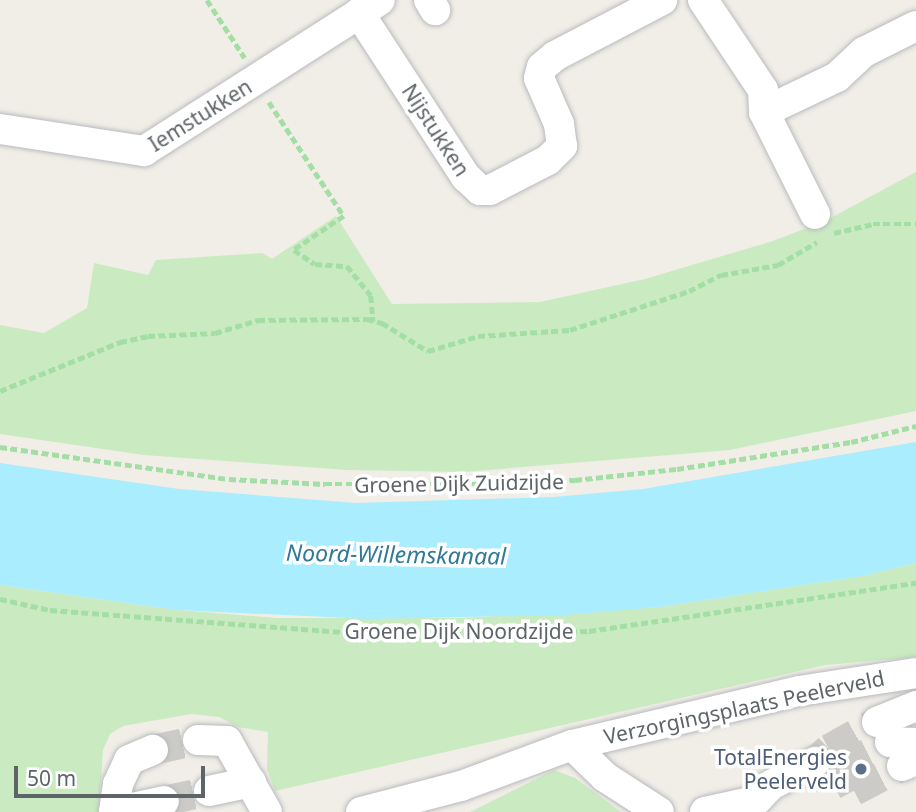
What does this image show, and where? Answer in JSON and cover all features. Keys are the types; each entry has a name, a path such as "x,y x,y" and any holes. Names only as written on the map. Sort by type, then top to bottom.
{"street":[{"name":"Nijstukken","path":"369,7 466,177 480,190 489,190 548,160 562,146 559,124 539,78 542,67 662,0"},
{"path":"703,0 751,68 763,90 764,112 815,214"},
{"name":"Iemstukken","path":"0,129 144,151 369,7"},
{"path":"764,112 837,77 864,52 916,26"},
{"name":"Verzorgingsplaats Peelerveld","path":"361,812 461,786 572,745 799,691 916,673"},
{"name":"Verzorgingsplaats Peelerveld","path":"900,747 916,706"},
{"path":"198,740 227,741 267,812"},
{"name":"Verzorgingsplaats Peelerveld","path":"572,745 605,777 659,812"},
{"path":"153,750 129,760 118,784 114,812 164,801"},
{"path":"705,812 748,807 771,785 816,762"},
{"path":"209,791 251,782"}],"path":[{"path":"207,0 259,78 268,101 344,216 294,250 315,264 347,266 371,296 373,321"},
{"path":"0,391 133,338 215,334 258,320 373,321 428,351 478,336 570,330 689,291 721,275 778,265 826,235 873,224 916,224"},
{"name":"Groene Dijk Zuidzijde","path":"0,447 229,479 325,485 463,484 575,480 677,469 851,442 916,426"},
{"name":"Groene Dijk Noordzijde","path":"0,599 50,610 381,635 589,631 916,583"}],"green space":[{"path":"916,172 916,411 730,450 464,472 347,470 144,455 0,434 0,325 44,333 87,308 94,263 148,275 156,260 262,253 272,259 336,216 392,304 540,302 645,279 773,241 825,221"},
{"path":"916,563 916,657 825,665 275,791 267,769 268,732 238,727 219,717 191,714 123,726 110,734 103,750 99,812 0,812 0,585 177,610 277,618 463,618 659,607 862,576"},
{"path":"554,770 575,778 621,812 470,812"}],"water":[{"name":"Noord-Willemskanaal","path":"916,442 916,563 862,576 659,607 564,615 369,619 177,610 0,585 0,463 179,489 356,503 554,497 643,489"}],"tunnel":[{"path":"815,762 829,749 877,722"},
{"path":"153,750 198,740"},
{"path":"841,767 890,742"},
{"path":"815,762 841,767 854,791 902,766"},
{"path":"164,801 209,791"}],"place":[{"name":"TotalEnergies Peelerveld","path":"861,769"}]}
